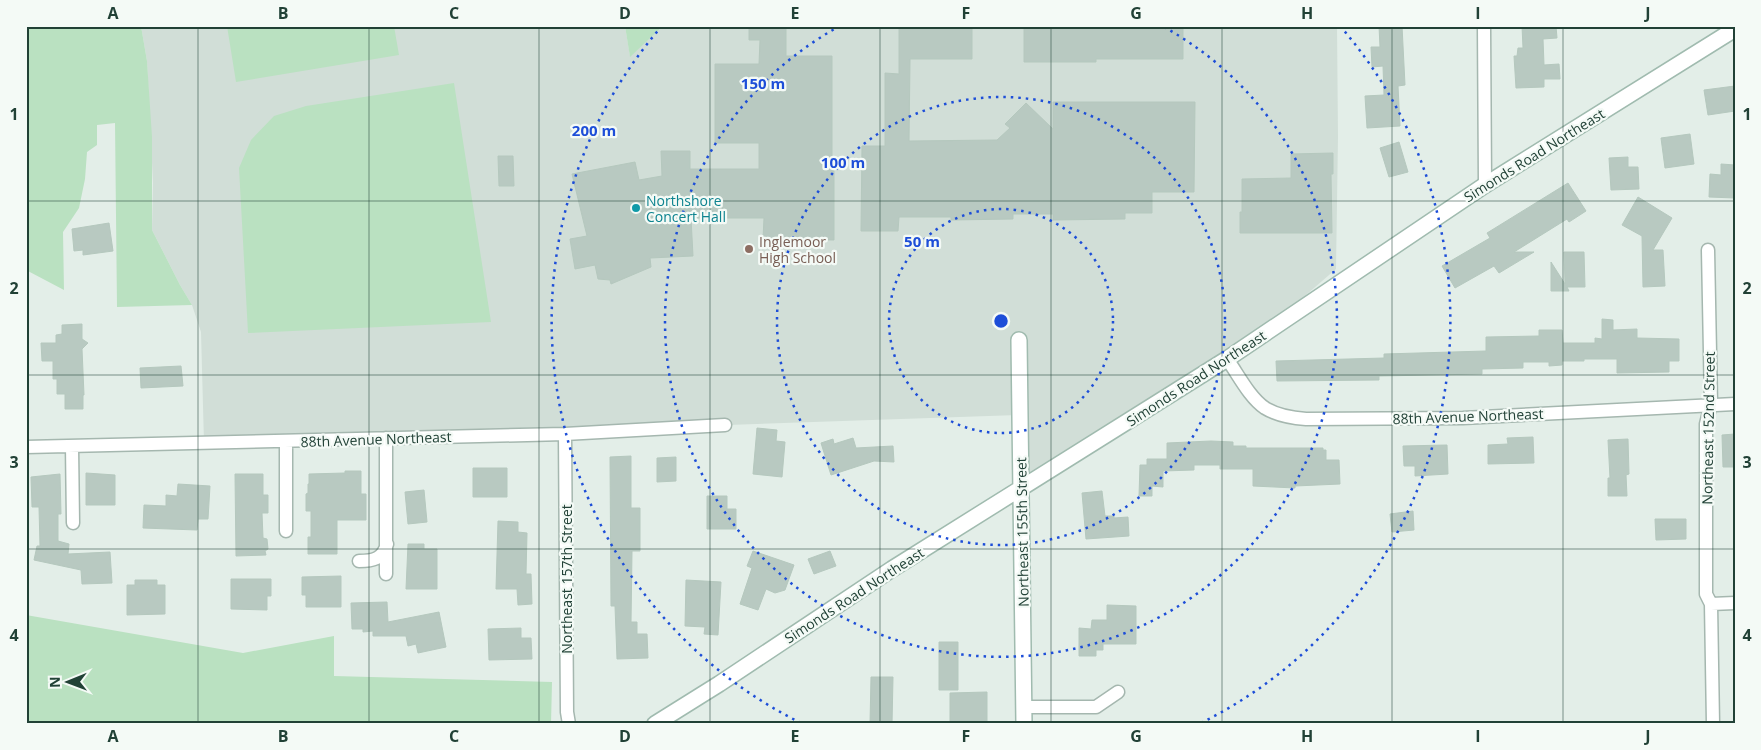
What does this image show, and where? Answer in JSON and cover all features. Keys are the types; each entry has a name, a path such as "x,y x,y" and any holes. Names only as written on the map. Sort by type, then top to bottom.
{"main road":[{"name":"Simonds Road Northeast","path":"655,724 719,684 892,569 1227,359 1485,185 1735,29"},
{"name":"Northeast 155th Street","path":"1019,340 1024,724"}],"street":[{"path":"1484,26 1485,185"},
{"name":"Northeast 152nd Street","path":"1708,250 1711,404 1706,424 1706,594 1711,604 1713,724"},
{"name":"88th Avenue Northeast","path":"1227,359 1252,394 1265,408 1286,417 1306,419 1463,418 1735,404"},
{"name":"88th Avenue Northeast","path":"26,447 565,434 725,425"},
{"name":"Northeast 157th Street","path":"565,434 567,712 569,724"},
{"path":"386,438 386,574"},
{"path":"286,441 286,531"},
{"path":"72,446 73,523"},
{"path":"359,561 369,561 380,556 387,544"},
{"path":"1711,604 1735,603"},
{"path":"1024,707 1096,707 1118,692"}],"shaded area":[{"name":"Inglemoor High School","path":"141,26 625,26 630,56 663,26 1337,26 1336,269 1248,345 1022,487 1019,415 204,443 201,332 192,305 152,230 153,183 147,61"}],"green space":[{"path":"26,26 141,26 147,61 152,137 152,230 192,305 117,307 115,123 97,125 97,145 87,152 85,179 79,208 63,232 64,290 26,270"},
{"path":"227,26 394,26 399,55 236,82"},
{"path":"625,26 663,26 630,57"},
{"path":"454,83 491,322 248,333 239,168 251,140 274,116 306,106"},
{"path":"26,615 243,653 334,636 334,676 552,682 551,724 26,724"}],"building":[{"path":"749,26 786,26 786,56 832,56 834,240 763,239 764,218 691,218 693,256 650,258 651,267 611,284 610,280 598,279 595,265 575,269 570,239 587,236 572,174 635,162 639,180 662,176 661,151 690,151 690,169 759,169 759,143 715,143 715,64 759,64 760,40 749,40"},
{"path":"899,26 972,26 972,59 910,59 909,141 997,140 1010,128 1005,124 1026,103 1053,129 1053,102 1195,102 1194,192 1152,192 1152,213 1125,213 1125,219 1053,220 1053,214 1013,214 1013,219 951,220 951,217 899,217 898,231 861,231 862,146 885,146 885,73 899,74"},
{"path":"1024,26 1183,26 1183,59 1096,59 1096,62 1024,62"},
{"path":"1379,26 1402,26 1405,85 1398,86 1400,126 1367,128 1365,96 1384,95 1383,66 1372,67 1371,47 1380,47"},
{"path":"1522,26 1556,26 1557,38 1543,39 1544,65 1559,64 1560,79 1544,79 1544,87 1516,88 1514,56 1517,56 1518,48 1523,48"},
{"path":"1735,86 1735,111 1708,115 1704,90"},
{"path":"1690,134 1694,164 1665,168 1661,138"},
{"path":"1399,142 1408,172 1389,177 1380,148"},
{"path":"1333,153 1333,174 1331,174 1332,233 1240,233 1242,179 1291,178 1291,154"},
{"path":"498,156 513,156 514,186 499,186"},
{"path":"1628,157 1628,167 1638,167 1639,189 1611,190 1609,158"},
{"path":"1721,164 1735,165 1735,198 1709,197 1710,174 1721,175"},
{"path":"1568,183 1586,211 1569,222 1567,219 1514,252 1534,252 1499,273 1494,266 1455,288 1442,266 1490,238 1487,233"},
{"path":"1638,197 1672,218 1653,250 1663,250 1665,286 1643,287 1642,236 1622,225"},
{"path":"109,223 113,251 83,255 83,250 74,251 72,229"},
{"path":"1564,252 1584,252 1585,287 1567,287 1569,291 1551,291 1551,262 1565,284"},
{"path":"1602,319 1613,320 1613,330 1637,329 1637,338 1679,339 1679,361 1669,361 1669,372 1617,373 1617,359 1584,359 1584,361 1562,361 1562,365 1549,366 1549,362 1523,362 1523,368 1482,369 1482,374 1379,376 1379,380 1277,381 1276,361 1384,358 1384,354 1486,351 1486,337 1539,336 1539,330 1562,330 1563,343 1595,343 1595,338 1602,339"},
{"path":"82,324 82,339 88,343 82,349 83,409 65,409 65,394 57,394 57,379 53,379 53,361 42,361 41,343 56,343 56,335 62,334 62,325"},
{"path":"181,366 183,386 141,388 140,368"},
{"path":"757,428 777,430 776,441 785,442 782,477 753,474"},
{"path":"1735,434 1735,467 1723,467 1722,435"},
{"path":"1533,437 1534,463 1488,464 1488,445 1508,444 1507,438"},
{"path":"853,438 856,448 893,446 894,462 874,461 831,475 821,443 833,439 834,444"},
{"path":"1628,439 1629,474 1626,475 1627,496 1608,496 1608,478 1610,478 1608,440"},
{"path":"1233,442 1233,446 1246,446 1246,448 1323,448 1323,450 1326,450 1326,460 1339,460 1340,484 1295,486 1295,488 1253,486 1253,469 1220,469 1220,465 1194,465 1194,470 1163,471 1163,487 1152,486 1152,496 1139,496 1140,465 1147,465 1147,459 1167,459 1167,443"},
{"path":"1447,445 1448,474 1415,476 1415,466 1404,466 1403,446"},
{"path":"631,456 631,508 640,508 640,551 632,551 631,622 637,622 637,634 647,634 648,658 617,659 615,606 611,606 610,457"},
{"path":"676,457 676,481 657,482 657,458"},
{"path":"473,468 507,468 507,497 473,497"},
{"path":"345,471 361,471 361,494 366,494 366,520 337,520 337,554 308,554 308,537 311,537 311,511 306,511 309,474 345,473"},
{"path":"86,473 115,475 115,505 86,505"},
{"path":"60,474 61,514 58,514 58,541 69,544 68,554 110,552 112,583 82,584 81,570 34,560 37,546 40,546 39,507 32,507 31,477"},
{"path":"235,474 263,474 263,495 268,495 268,513 262,513 263,538 267,539 268,549 265,551 266,555 236,556"},
{"path":"178,484 210,486 208,519 198,519 197,530 143,528 144,505 166,506 166,495 177,496"},
{"path":"424,490 427,522 408,524 405,492"},
{"path":"1102,491 1105,516 1114,516 1114,518 1128,517 1129,536 1086,539 1082,493"},
{"path":"707,496 727,496 727,509 736,509 736,529 707,529"},
{"path":"1413,511 1414,530 1392,532 1390,514"},
{"path":"1655,519 1686,519 1686,539 1656,540"},
{"path":"498,521 518,522 518,532 527,533 526,574 531,574 532,604 518,605 517,589 496,589"},
{"path":"408,544 424,544 424,549 437,549 437,589 406,589"},
{"path":"753,551 794,565 785,590 775,593 766,589 758,610 740,604 752,568 747,566"},
{"path":"830,551 836,566 814,574 808,559"},
{"path":"341,576 341,607 306,607 306,595 302,595 302,577"},
{"path":"231,579 271,579 271,596 267,596 267,610 231,609"},
{"path":"135,580 157,580 157,585 165,585 165,614 127,615 127,585 135,585"},
{"path":"686,580 721,582 718,635 704,634 705,627 685,626"},
{"path":"387,602 388,622 439,612 446,647 418,653 416,644 408,646 406,636 373,636 373,631 363,632 363,629 352,629 351,603"},
{"path":"1107,605 1136,606 1136,644 1103,644 1103,650 1096,650 1096,656 1079,656 1079,628 1091,629 1092,620 1107,620"},
{"path":"521,628 521,638 531,638 532,659 489,660 488,629"},
{"path":"939,642 958,642 958,690 939,690"},
{"path":"871,677 893,677 892,724 870,724"},
{"path":"987,692 987,724 950,724 950,693"}],"place":[{"name":"Northshore Concert Hall","path":"636,208"},
{"name":"Inglemoor High School","path":"749,249"}]}
